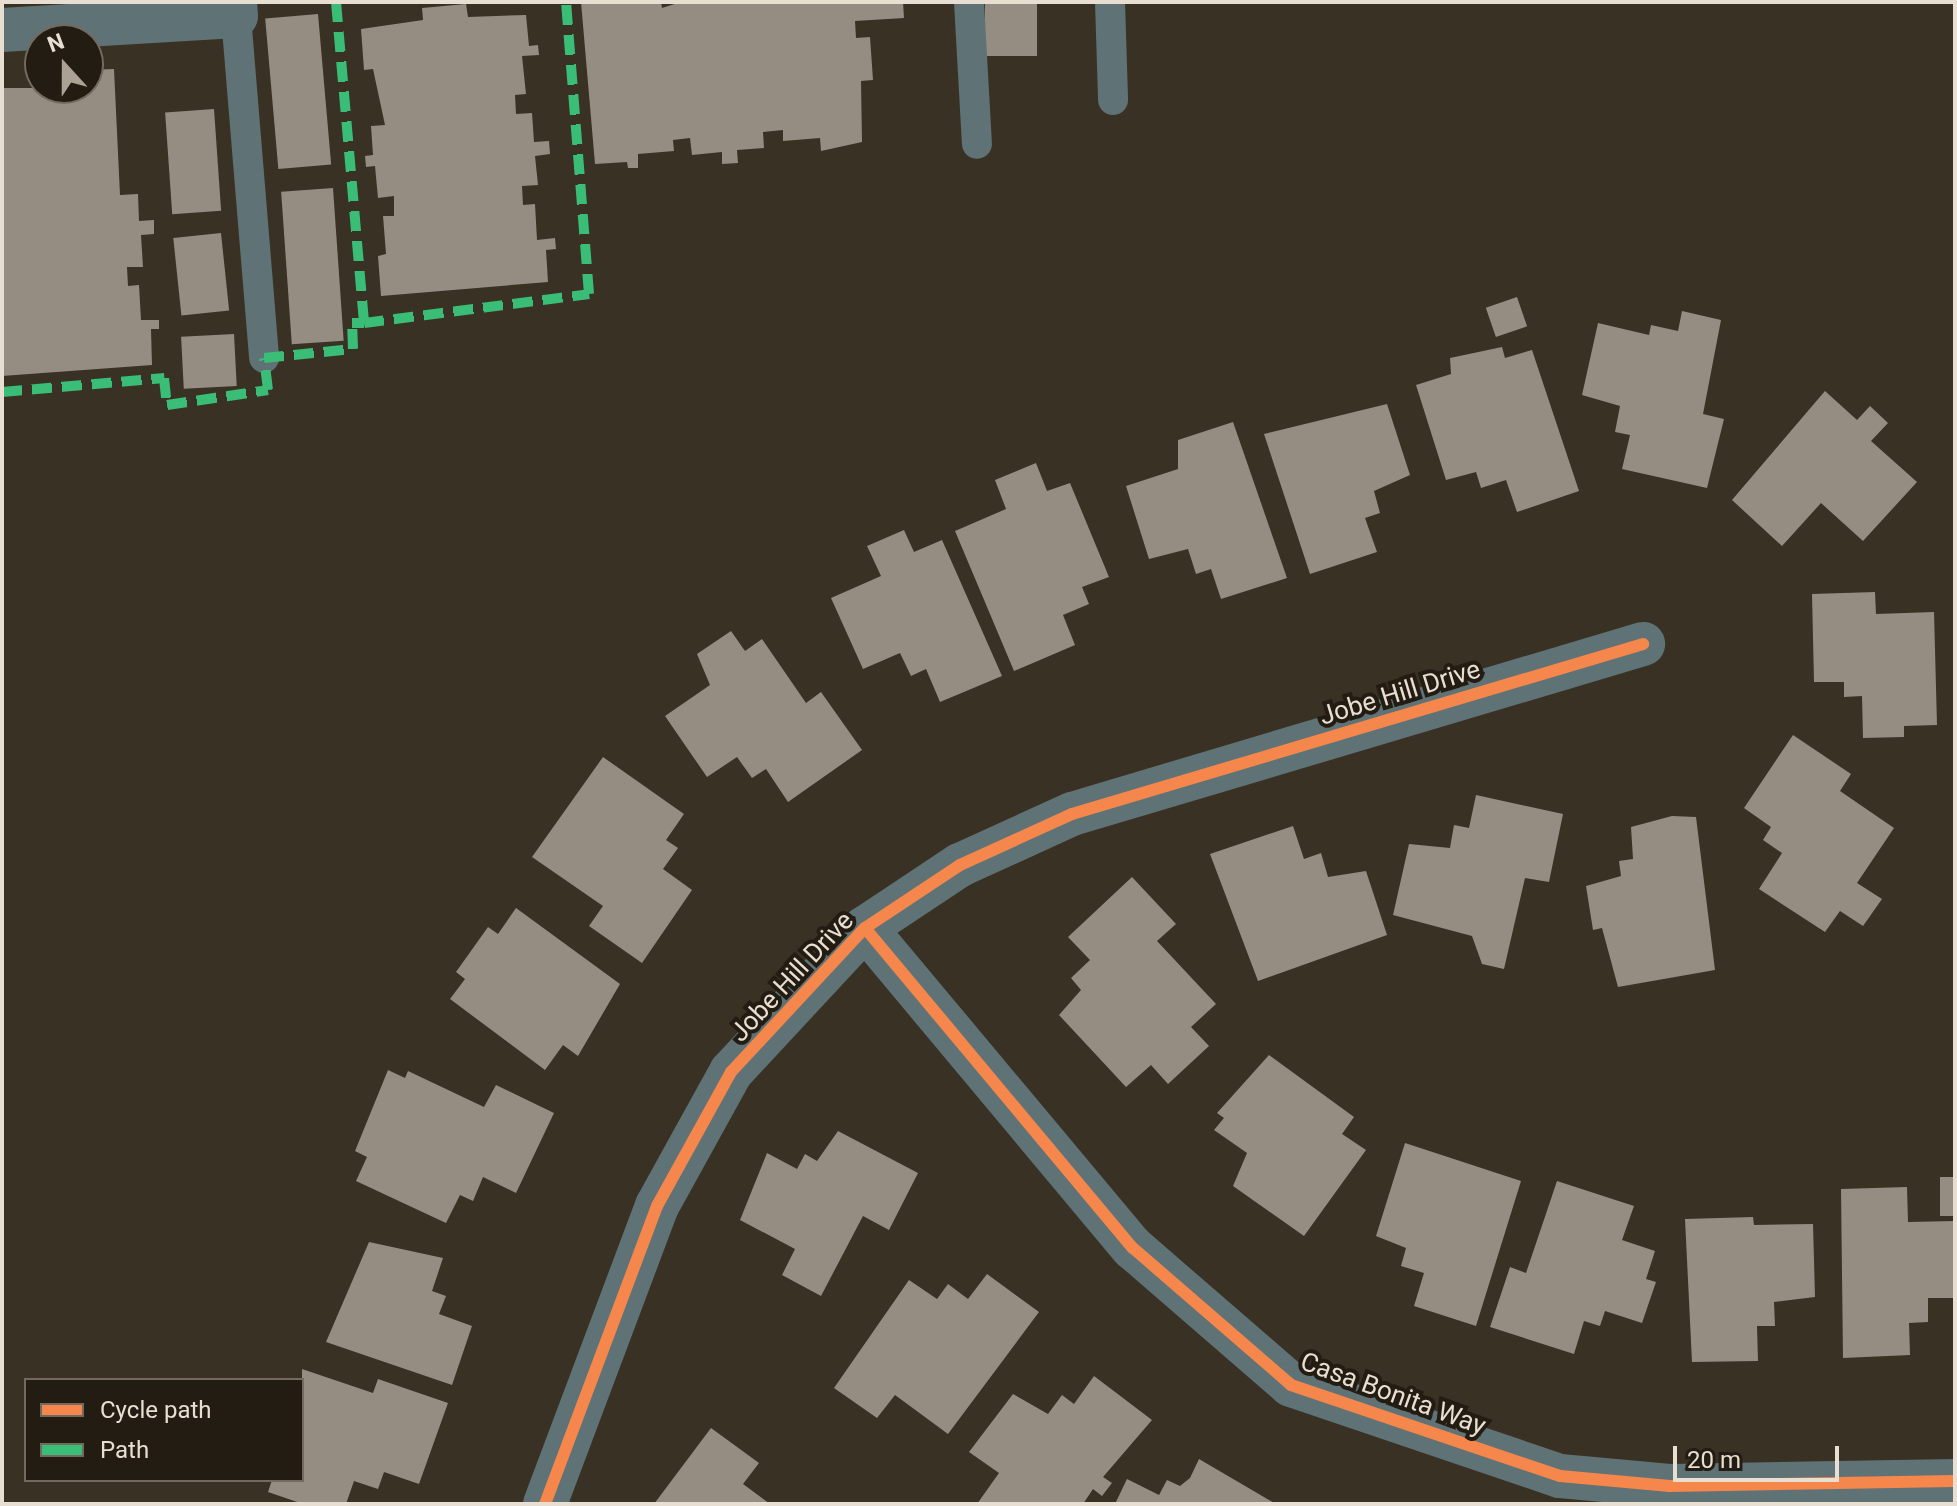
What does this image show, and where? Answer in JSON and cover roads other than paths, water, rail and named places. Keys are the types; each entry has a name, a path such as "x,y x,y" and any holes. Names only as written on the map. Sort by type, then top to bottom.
{"street":[{"path":"2,30 236,9"},
{"name":"Jobe Hill Drive","path":"545,1504 672,1179 731,1072 865,928 960,865 1072,814 1643,644"},
{"name":"Casa Bonita Way","path":"865,928 1133,1248 1291,1385 1560,1476 1670,1486 1955,1481"}],"lane":[{"path":"969,2 977,144"},
{"path":"1110,2 1113,100"},
{"path":"236,9 264,358"}]}
